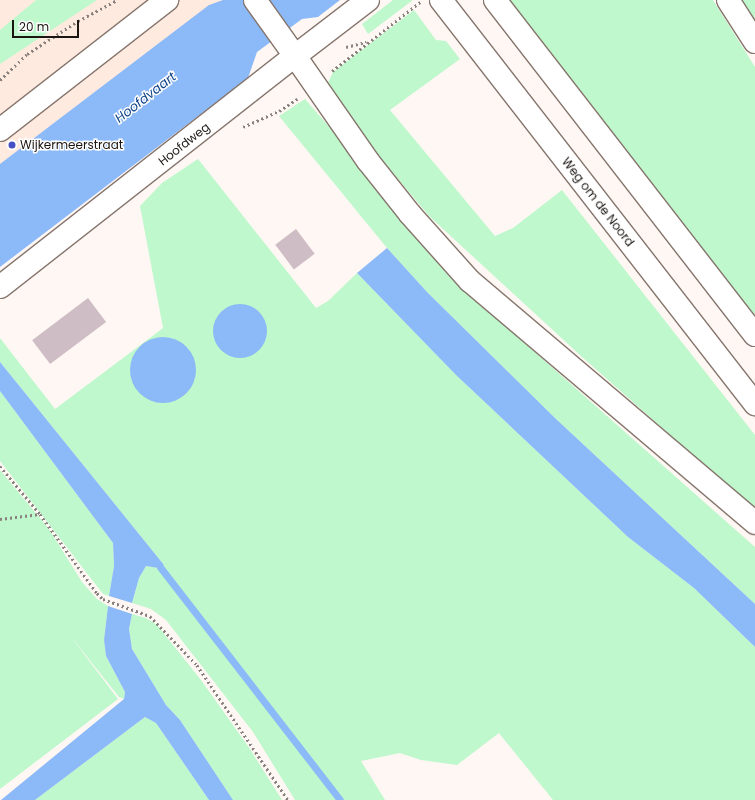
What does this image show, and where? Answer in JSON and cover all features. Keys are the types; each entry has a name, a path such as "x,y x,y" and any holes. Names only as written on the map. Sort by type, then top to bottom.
{"main road":[{"path":"0,130 167,0"},
{"path":"254,0 295,56 314,85 410,214 470,281 755,523"},
{"name":"Hoofdweg","path":"0,287 368,0"},
{"path":"495,0 755,335"},
{"path":"728,0 755,42"},
{"name":"Weg om de Noord","path":"447,8 755,404"}],"path":[{"path":"0,80 27,54 78,21 117,0"},
{"path":"239,128 279,111 422,0"},
{"path":"0,466 40,514 103,599 140,610 161,624 197,665 288,800"},
{"path":"0,519 40,514"}],"shaded area":[{"path":"0,0 268,0 0,207"}],"green space":[{"path":"36,0 97,0 0,64 0,30"},
{"path":"393,0 413,0 368,34 362,24"},
{"path":"506,0 713,0 755,67 755,321"},
{"path":"741,0 755,0 755,22 748,9"},
{"path":"414,10 436,40 446,41 460,59 390,110 495,236 513,228 562,190 755,435 755,510 582,357 429,216 373,149 326,87 333,72"},
{"path":"305,99 445,260 520,339 755,547 755,604 556,419 427,292 387,248 279,116"},
{"path":"198,159 316,308 328,301 357,273 456,375 628,537 694,588 755,647 755,800 553,800 499,733 457,765 421,760 400,753 361,761 385,800 295,800 253,732 166,620 151,609 132,603 139,578 146,566 158,568 164,565 0,362 0,338 55,409 163,328 140,206 162,183"},
{"path":"0,391 113,543 114,566 109,596 103,594 0,461"},
{"path":"0,470 49,529 82,582 97,599 108,606 104,640 106,656 125,692 124,699 119,697 68,633 118,699 0,789"},
{"path":"132,614 146,618 157,625 201,680 250,749 282,800 233,800 180,720 166,705 132,649 129,629"},
{"path":"145,717 156,723 209,800 35,800"}],"water":[{"name":"Hoofdvaart","path":"223,0 340,0 318,17 302,19 257,52 248,78 0,267 0,164 209,5"},
{"path":"387,248 427,292 556,419 755,604 755,647 694,588 628,537 456,375 357,273"},
{"path":"240,304 250,306 259,312 265,321 267,331 265,341 259,350 250,356 240,358 230,356 221,350 215,341 213,331 215,321 221,312 230,306"},
{"path":"163,337 176,340 186,347 193,357 196,370 193,383 186,393 176,400 163,403 150,400 140,393 133,383 130,370 133,357 140,347 150,340"},
{"path":"0,362 164,565 158,568 146,566 139,578 132,603 109,596 114,566 113,543 0,391"},
{"path":"108,606 132,614 129,629 132,649 166,705 180,720 233,800 209,800 156,723 145,717 35,800 1,800 124,699 125,692 106,656 104,640"}],"building":[{"path":"296,229 315,254 294,269 275,245"},
{"path":"88,298 106,322 50,364 32,340"}],"waterway":[{"path":"160,567 340,800"}],"place":[{"name":"Wijkermeerstraat","path":"12,145"}]}
